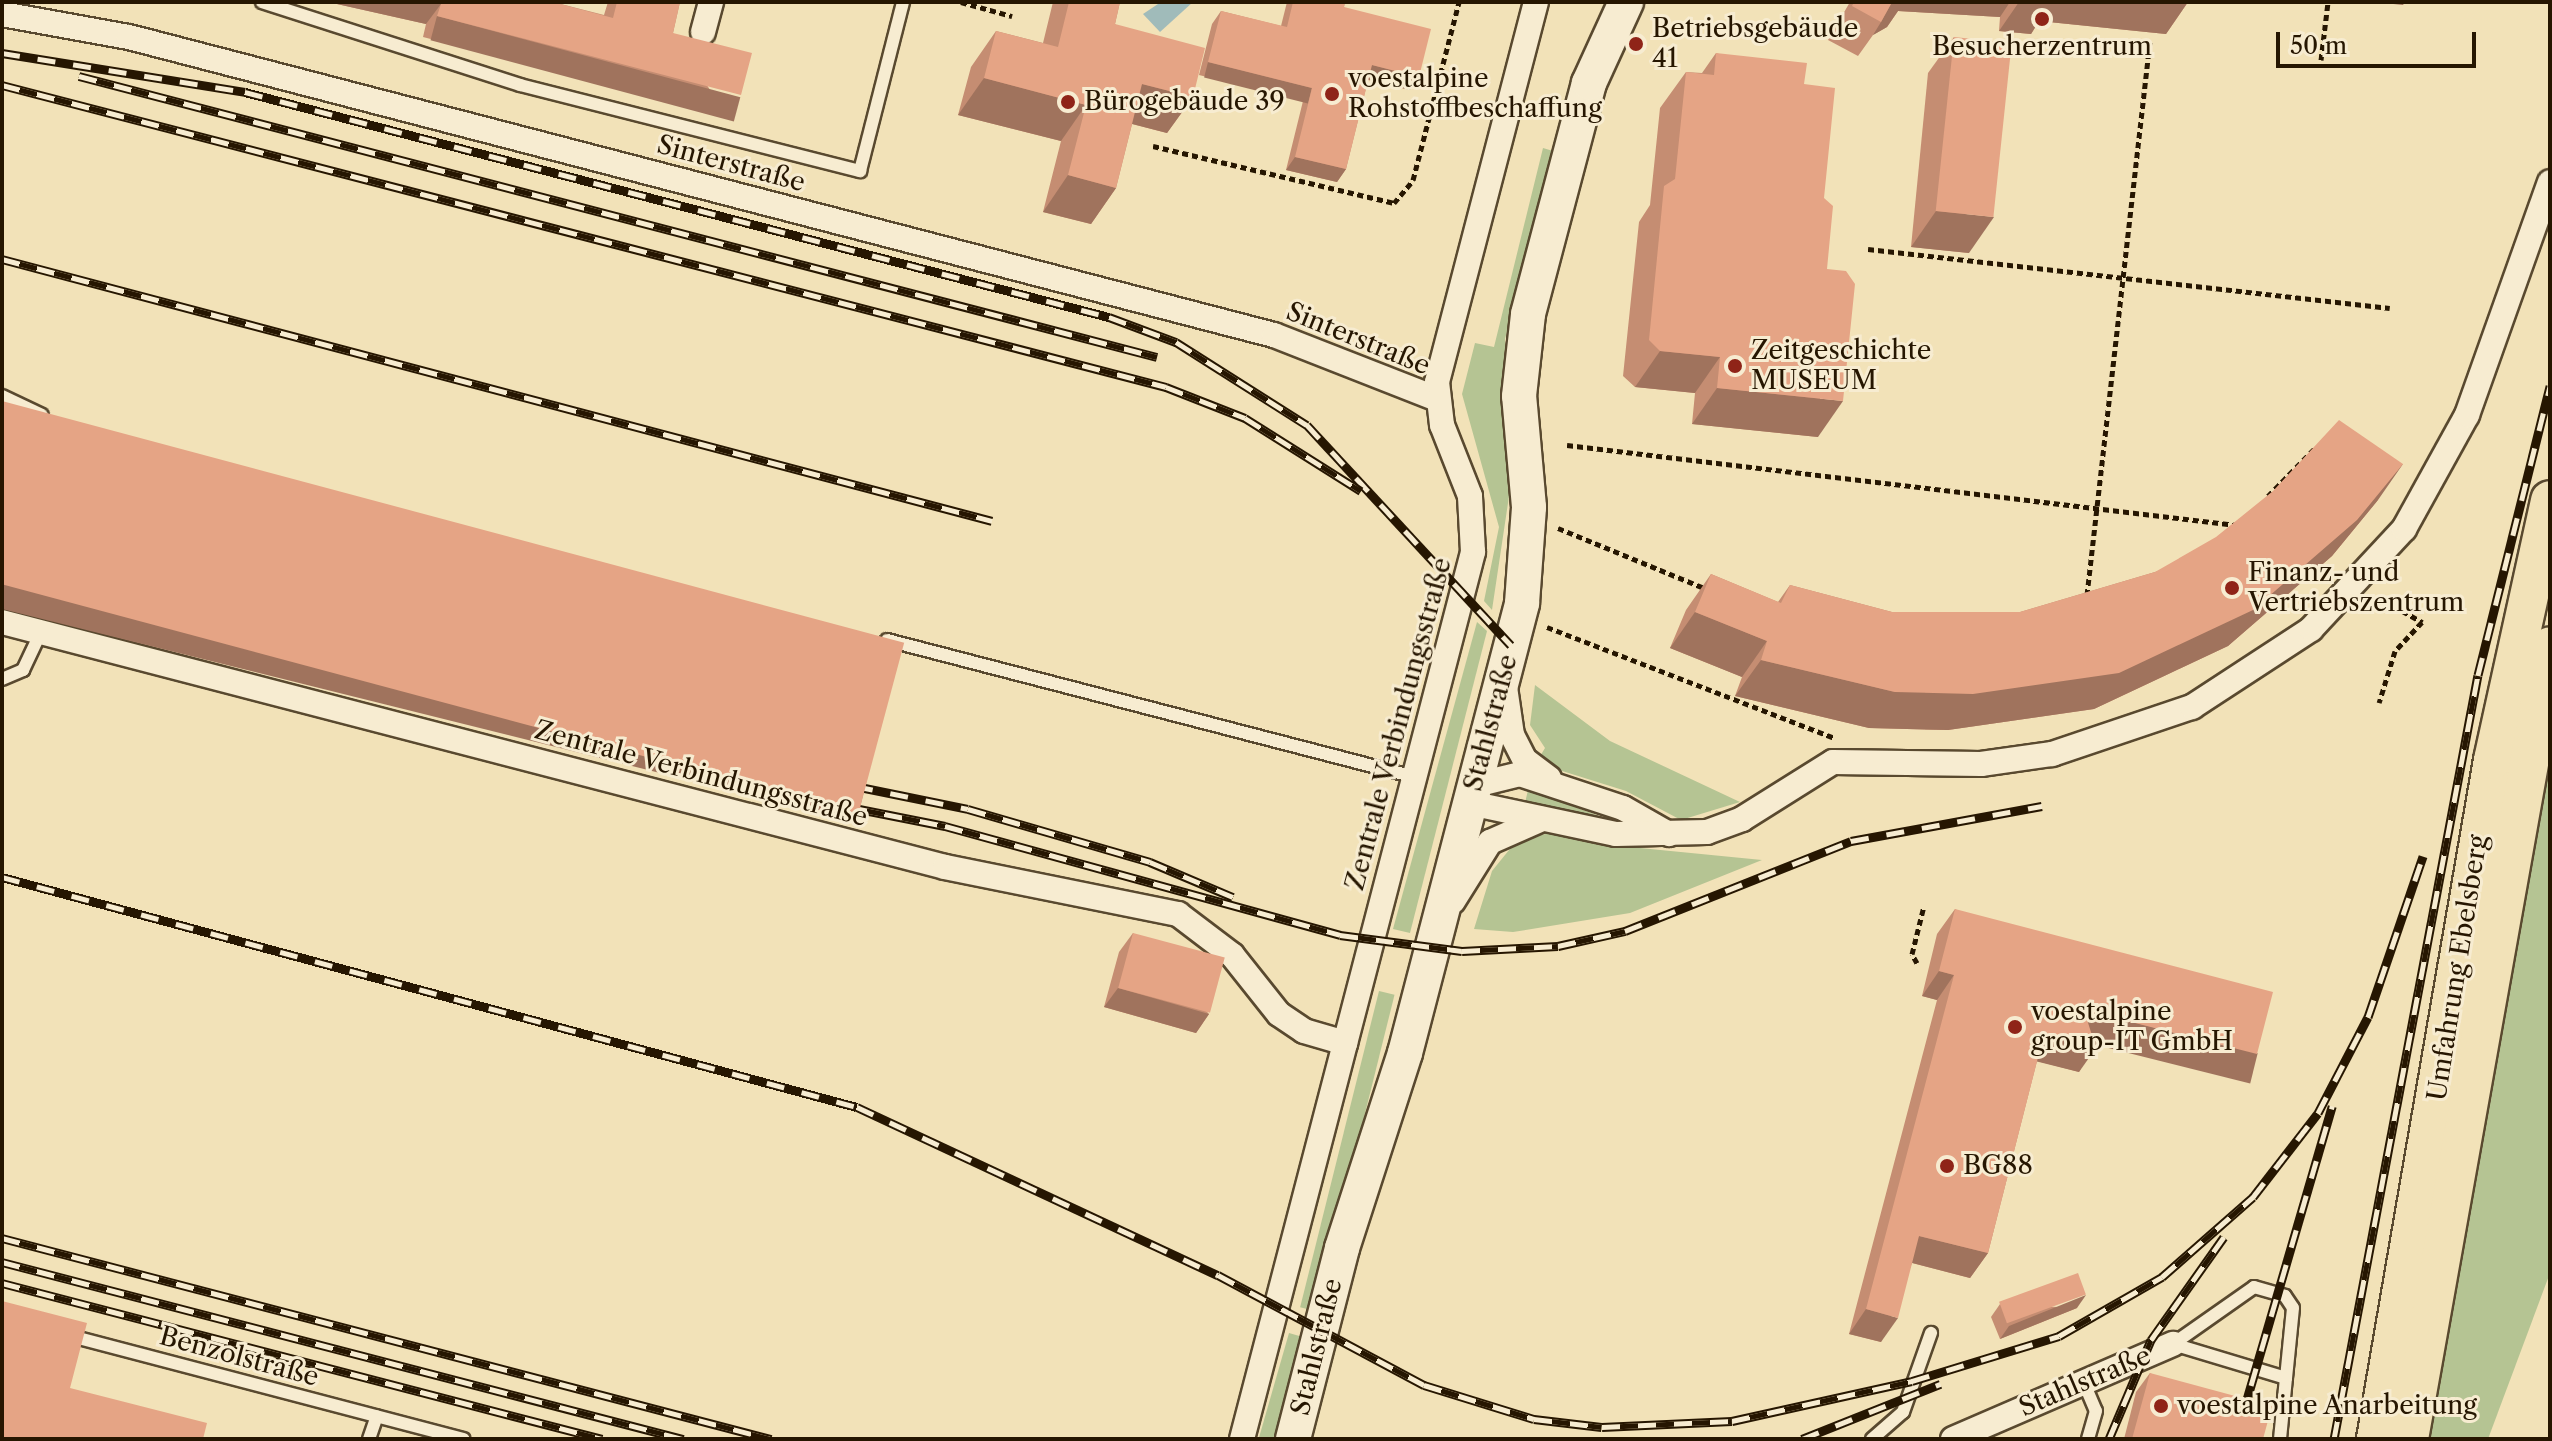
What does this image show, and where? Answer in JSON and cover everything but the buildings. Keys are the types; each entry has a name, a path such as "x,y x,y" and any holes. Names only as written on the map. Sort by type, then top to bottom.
{"main road":[{"name":"Umfahrung Ebelsberg","path":"2376,1439 2493,760 2550,500"},
{"name":"Umfahrung Ebelsberg","path":"2409,1439 2550,646"}],"street":[{"path":"703,32 711,2"},
{"path":"1437,399 1536,2"},
{"name":"Stahlstraße","path":"1293,1439 1438,928 1503,675 1527,567 1519,396 1528,314 1589,83 1626,2"},
{"name":"Sinterstraße","path":"2,14 129,37 1274,335 1437,399"},
{"path":"1473,794 1542,819 1616,834 1671,835 1742,819 1833,762 1981,764 2124,735 2192,707 2311,629 2378,561 2441,471 2502,332 2550,182"},
{"name":"Zentrale Verbindungsstraße","path":"1242,1439 1473,552 1470,496 1437,399"},
{"name":"Zentrale Verbindungsstraße","path":"2,622 945,867 1178,914 1232,955 1279,1014 1304,1031 1345,1043"},
{"path":"1503,675 1512,735 1525,760 1558,784 1671,835"},
{"path":"1473,794 1500,773 1558,784"},
{"path":"1438,928 1490,842 1542,819"},
{"name":"Stahlstraße","path":"1953,1439 2173,1344"}],"lane":[{"path":"262,2 304,8 520,85 860,171 903,2"},
{"path":"2,396 56,422"},
{"path":"2,679 23,670 41,632"},
{"path":"872,635 1415,777"},
{"path":"2173,1344 2237,1294 2270,1288 2285,1296 2296,1323 2280,1439"},
{"name":"Benzolstraße","path":"47,1330 464,1439"},
{"path":"1872,1439 1903,1412 1931,1333"},
{"path":"2173,1344 2286,1378"},
{"path":"2084,1383 2096,1411 2088,1439"},
{"path":"369,1439 377,1416"}],"path":[{"path":"961,2 1012,16"},
{"path":"1153,146 1394,203 1413,180 1459,2"},
{"path":"2321,60 2328,2"},
{"path":"2086,601 2150,41"},
{"path":"1868,249 2390,308"},
{"path":"2261,504 2321,444"},
{"path":"1567,445 2241,526"},
{"path":"2230,534 2251,515"},
{"path":"1558,528 1712,591"},
{"path":"2379,703 2395,651 2422,622 2385,601 2381,606 2375,601 2382,592"},
{"path":"1547,627 1847,741"},
{"path":"1917,963 1912,954 1924,906"}],"green space":[{"path":"1543,148 1553,151 1505,339 1511,483 1492,610 1484,601 1499,527 1462,394 1475,343 1494,347"},
{"path":"1477,622 1487,631 1410,933 1393,929"},
{"path":"1535,685 1610,741 1740,802 1681,820 1626,791 1559,770 1539,758 1545,748 1530,725"},
{"path":"2550,725 2550,1273 2488,1439 2424,1439"},
{"path":"1528,790 1616,822 1525,803"},
{"path":"1557,832 1630,847 1762,860 1630,913 1513,932 1474,929 1492,871 1518,839"},
{"path":"1379,991 1395,995 1316,1311 1300,1307"},
{"path":"1289,1333 1306,1338 1277,1439 1259,1438"}],"water":[{"path":"1161,2 1193,2 1160,32 1143,14"}],"railway":[{"path":"2,53 245,92 1109,317 1176,342 1307,425 1511,645"},
{"path":"79,76 1157,357"},
{"path":"2,85 1166,387 1245,418 1361,491"},
{"path":"2,259 992,521"},
{"path":"2334,1439 2478,675 2550,386"},
{"path":"855,786 968,809 1150,862 1233,897"},
{"path":"849,807 945,826 1340,935 1462,951 1558,946 1625,931 1851,841 2042,806"},
{"path":"2,877 857,1107 1218,1275 1424,1385 1534,1419 1602,1427 1732,1421 1912,1381 2059,1336 2162,1277 2253,1197 2318,1113 2368,1017 2423,856"},
{"path":"2241,1420 2332,1106"},
{"path":"2109,1439 2151,1340 2224,1237"},
{"path":"2,1238 771,1439"},
{"path":"2,1262 683,1439"},
{"path":"2,1283 602,1439"},
{"path":"1802,1439 1940,1384"}],"place":[{"name":"Besucherzentrum","path":"2042,19"},
{"name":"Betriebsgebäude 41","path":"1636,44"},
{"name":"voestalpine Rohstoffbeschaffung","path":"1332,94"},
{"name":"Bürogebäude 39","path":"1068,102"},
{"name":"Zeitgeschichte MUSEUM","path":"1735,366"},
{"name":"Finanz- und Vertriebszentrum","path":"2232,588"},
{"name":"voestalpine group-IT GmbH","path":"2015,1027"},
{"name":"BG88","path":"1947,1166"},
{"name":"voestalpine Anarbeitung","path":"2161,1406"}]}
